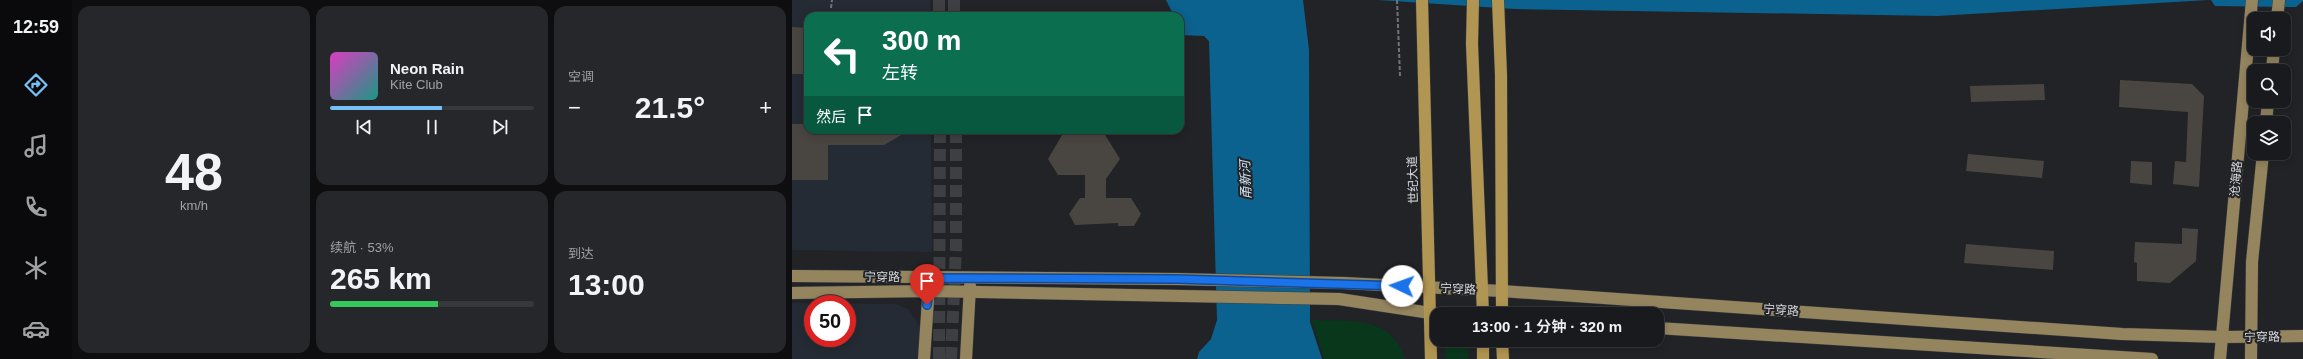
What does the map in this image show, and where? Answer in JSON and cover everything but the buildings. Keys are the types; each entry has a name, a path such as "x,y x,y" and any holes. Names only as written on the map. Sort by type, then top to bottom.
{"highway":[{"name":"世纪大道","path":"1422,0 1430,288 1433,307"},
{"path":"1473,0 1472,44 1483,307"},
{"path":"1498,0 1502,307"},
{"name":"世纪大道","path":"1431,359 1432,347"},
{"path":"1482,359 1483,347"},
{"path":"1502,347 1503,359"}],"main road":[{"name":"沧海路","path":"2220,359 2252,0"},
{"path":"2278,12 2279,0"},
{"name":"沧海路","path":"2251,359 2252,262 2262,160"},
{"name":"宁穿路","path":"792,276 1177,279 1344,283 1502,291 2122,334 2222,337 2303,336"},
{"path":"966,359 970,293 969,277"},
{"path":"924,359 930,278"},
{"name":"宁穿路","path":"792,293 928,291 1339,299 1430,313"},
{"path":"1664,328 2152,359"}],"path":[{"path":"831,8 832,0"},
{"path":"1398,0 1400,76"}],"shaded area":[{"path":"792,0 930,0 931,12 804,12 804,134 931,134 932,252 792,250"},
{"path":"792,303 804,303 804,347 856,347 856,304 896,304 908,309 922,330 920,359 792,359"}],"green space":[{"path":"1312,320 1354,321 1367,323 1379,328 1390,334 1399,345 1405,359 1324,359"},
{"path":"1445,347 1468,347 1468,359 1445,359"}],"water":[{"name":"甬新河","path":"1166,0 1303,0 1309,50 1310,322 1322,359 1197,359 1199,352 1211,339 1217,320 1209,41 1204,36 1184,35 1184,12 1172,12"},
{"path":"1378,0 2208,0 1937,16 1515,9"},
{"path":"2211,0 2303,1 2296,7 2215,6"}],"tunnel":[{"path":"939,0 939,12"},
{"path":"954,0 954,12"},
{"path":"939,359 940,134"},
{"path":"951,359 956,247 956,134"}],"route":[{"path":"927,305 930,278 1177,279 1402,286"}]}
